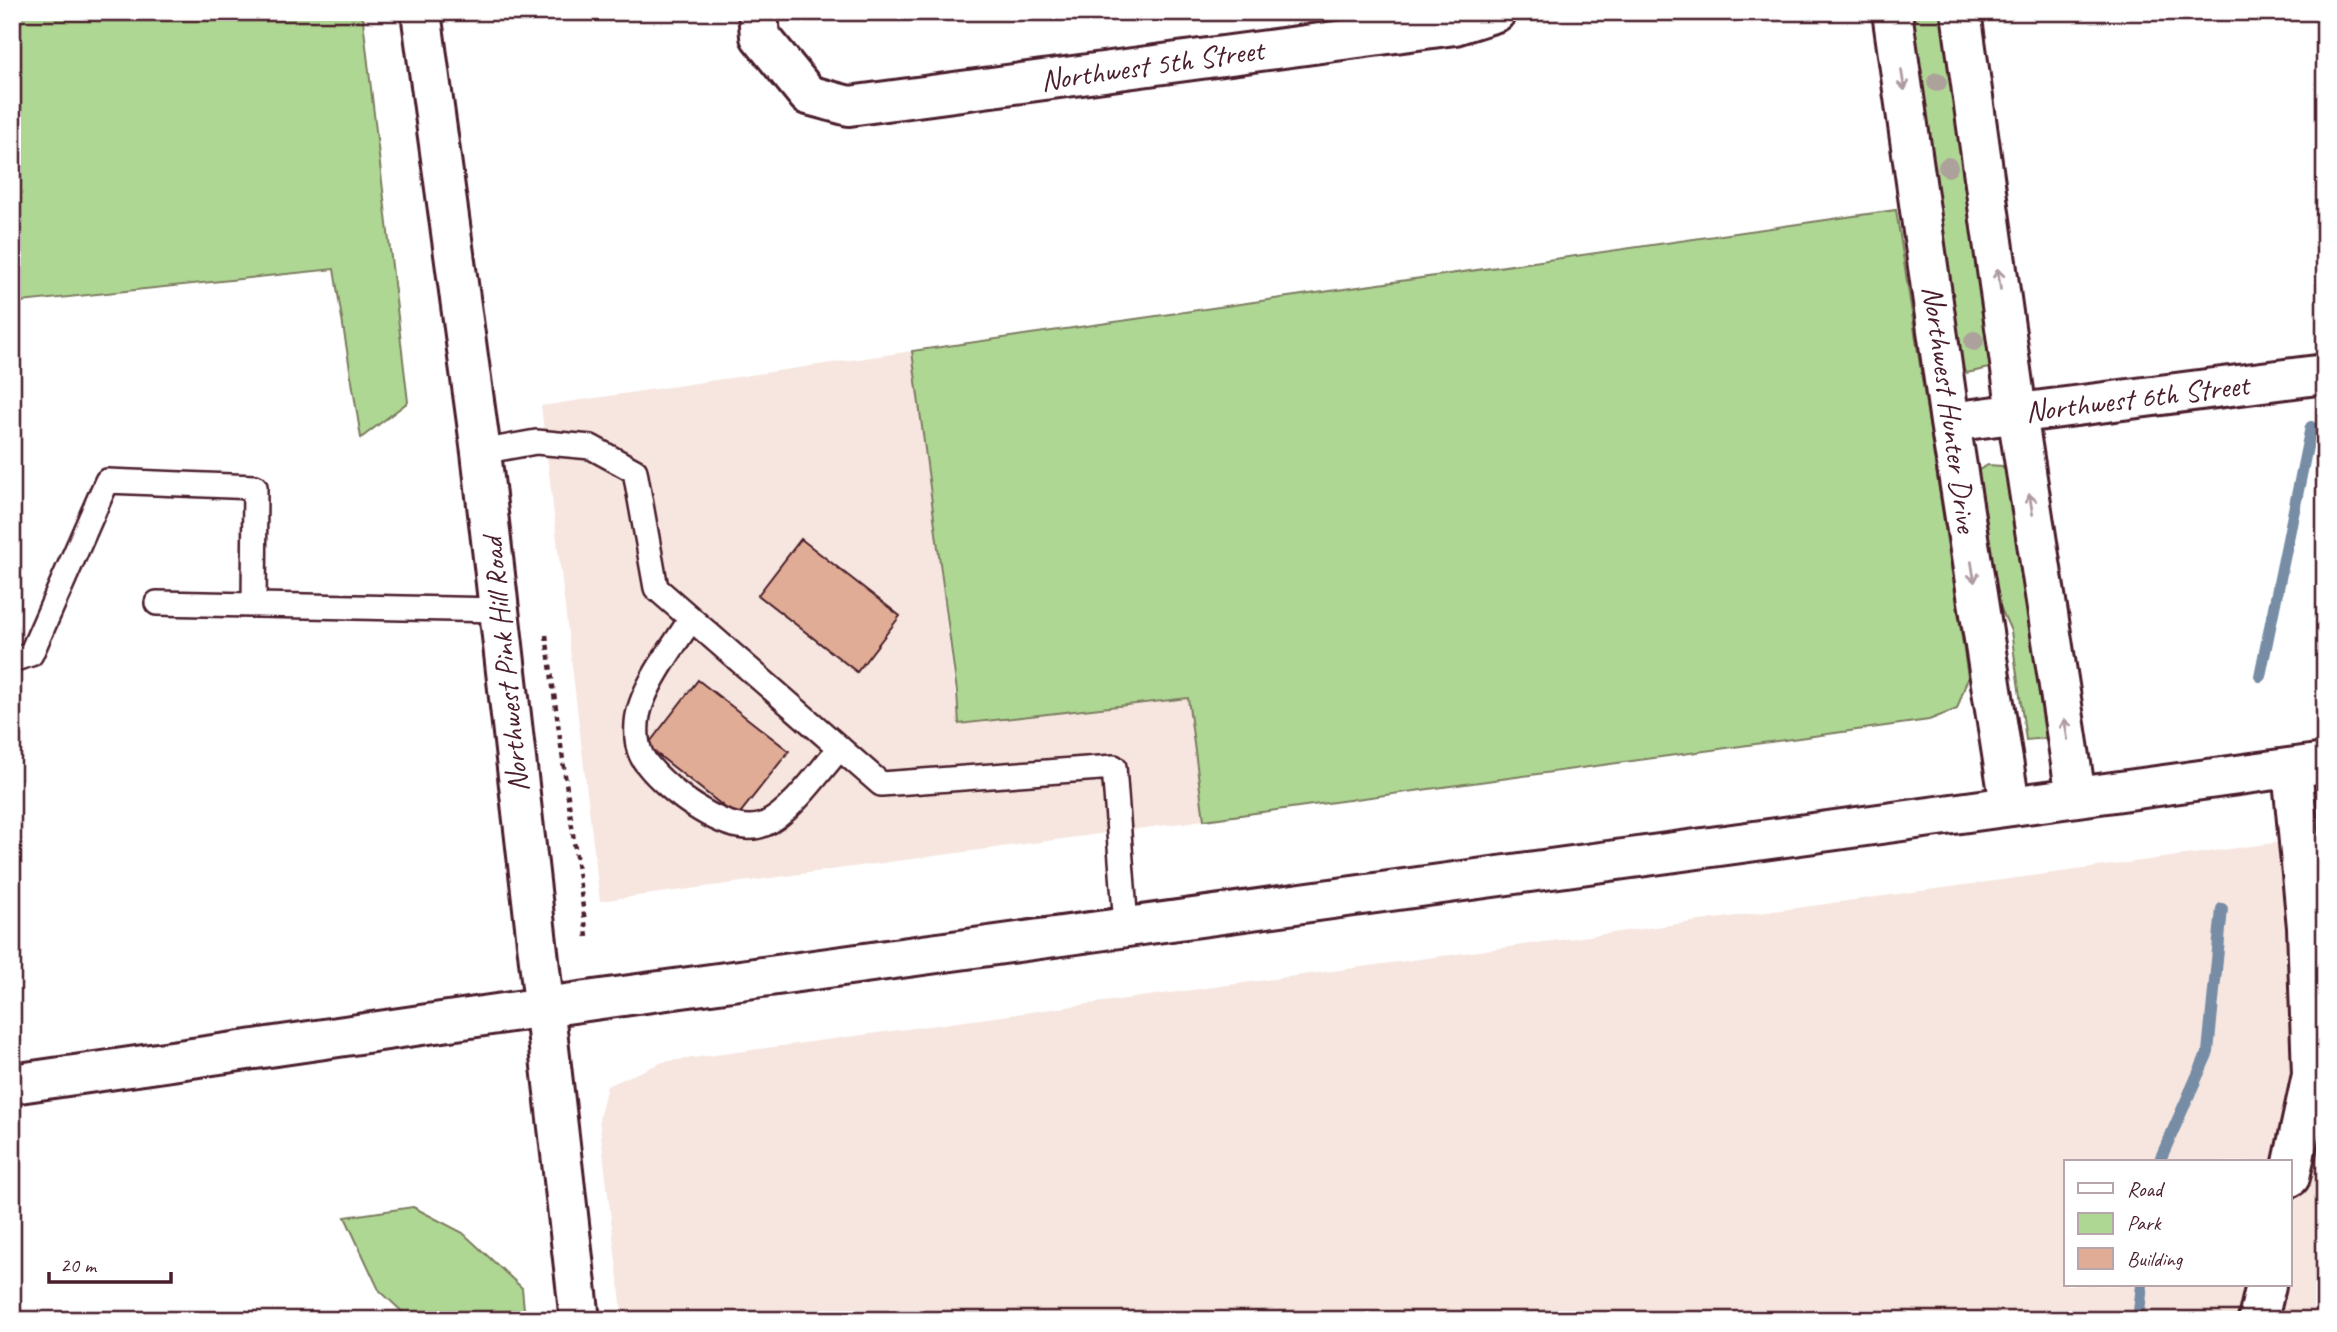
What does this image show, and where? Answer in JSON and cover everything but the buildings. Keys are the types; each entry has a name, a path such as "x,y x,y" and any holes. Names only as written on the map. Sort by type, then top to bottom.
{"main road":[{"name":"Northwest Pink Hill Road","path":"421,12 481,452 580,1320"},
{"name":"Northwest 5th Street","path":"758,12 760,36 808,95 849,106 1455,25 1496,12"},
{"name":"Northwest Hunter Drive","path":"1892,12 1950,422 2010,806"},
{"path":"1961,12 2017,413 2077,796"},
{"name":"Northwest 6th Street","path":"1950,422 2325,374"},
{"path":"12,1084 543,1007 2308,765 2307,927 2312,1075 2292,1168"},
{"path":"2258,1320 2266,1286"}],"lane":[{"path":"481,452 537,442 591,447 635,471 656,588 880,784 1114,768 1126,926"},
{"path":"12,660 31,654 107,481 255,487 254,605"},
{"path":"157,603 500,610"},
{"path":"691,619 656,675 637,719 637,744 646,763 660,777 709,816 728,825 764,825 782,813 840,748"}],"path":[{"path":"544,622 587,937"}],"shaded area":[{"path":"912,351 959,724 1188,698 1204,820 600,901 541,406"},
{"path":"2325,836 2325,1320 623,1320 599,1119 607,1086 663,1062"}],"green space":[{"path":"12,12 362,12 408,402 361,438 334,269 12,303"},
{"path":"1909,12 1946,12 1993,361 1989,368 1967,373 1957,365"},
{"path":"1896,210 1968,677 1957,709 1929,720 1204,820 1188,698 959,724 912,351"},
{"path":"1988,465 2002,466 2011,480 2046,738 2026,740 2011,631 1990,584 1974,479 1979,470"},
{"path":"413,1207 463,1233 522,1288 525,1320 411,1320 379,1290 345,1217"}],"waterway":[{"path":"2260,676 2311,427"},
{"path":"2160,1160 2208,1052 2222,909"},
{"path":"2138,1320 2142,1286"}]}
